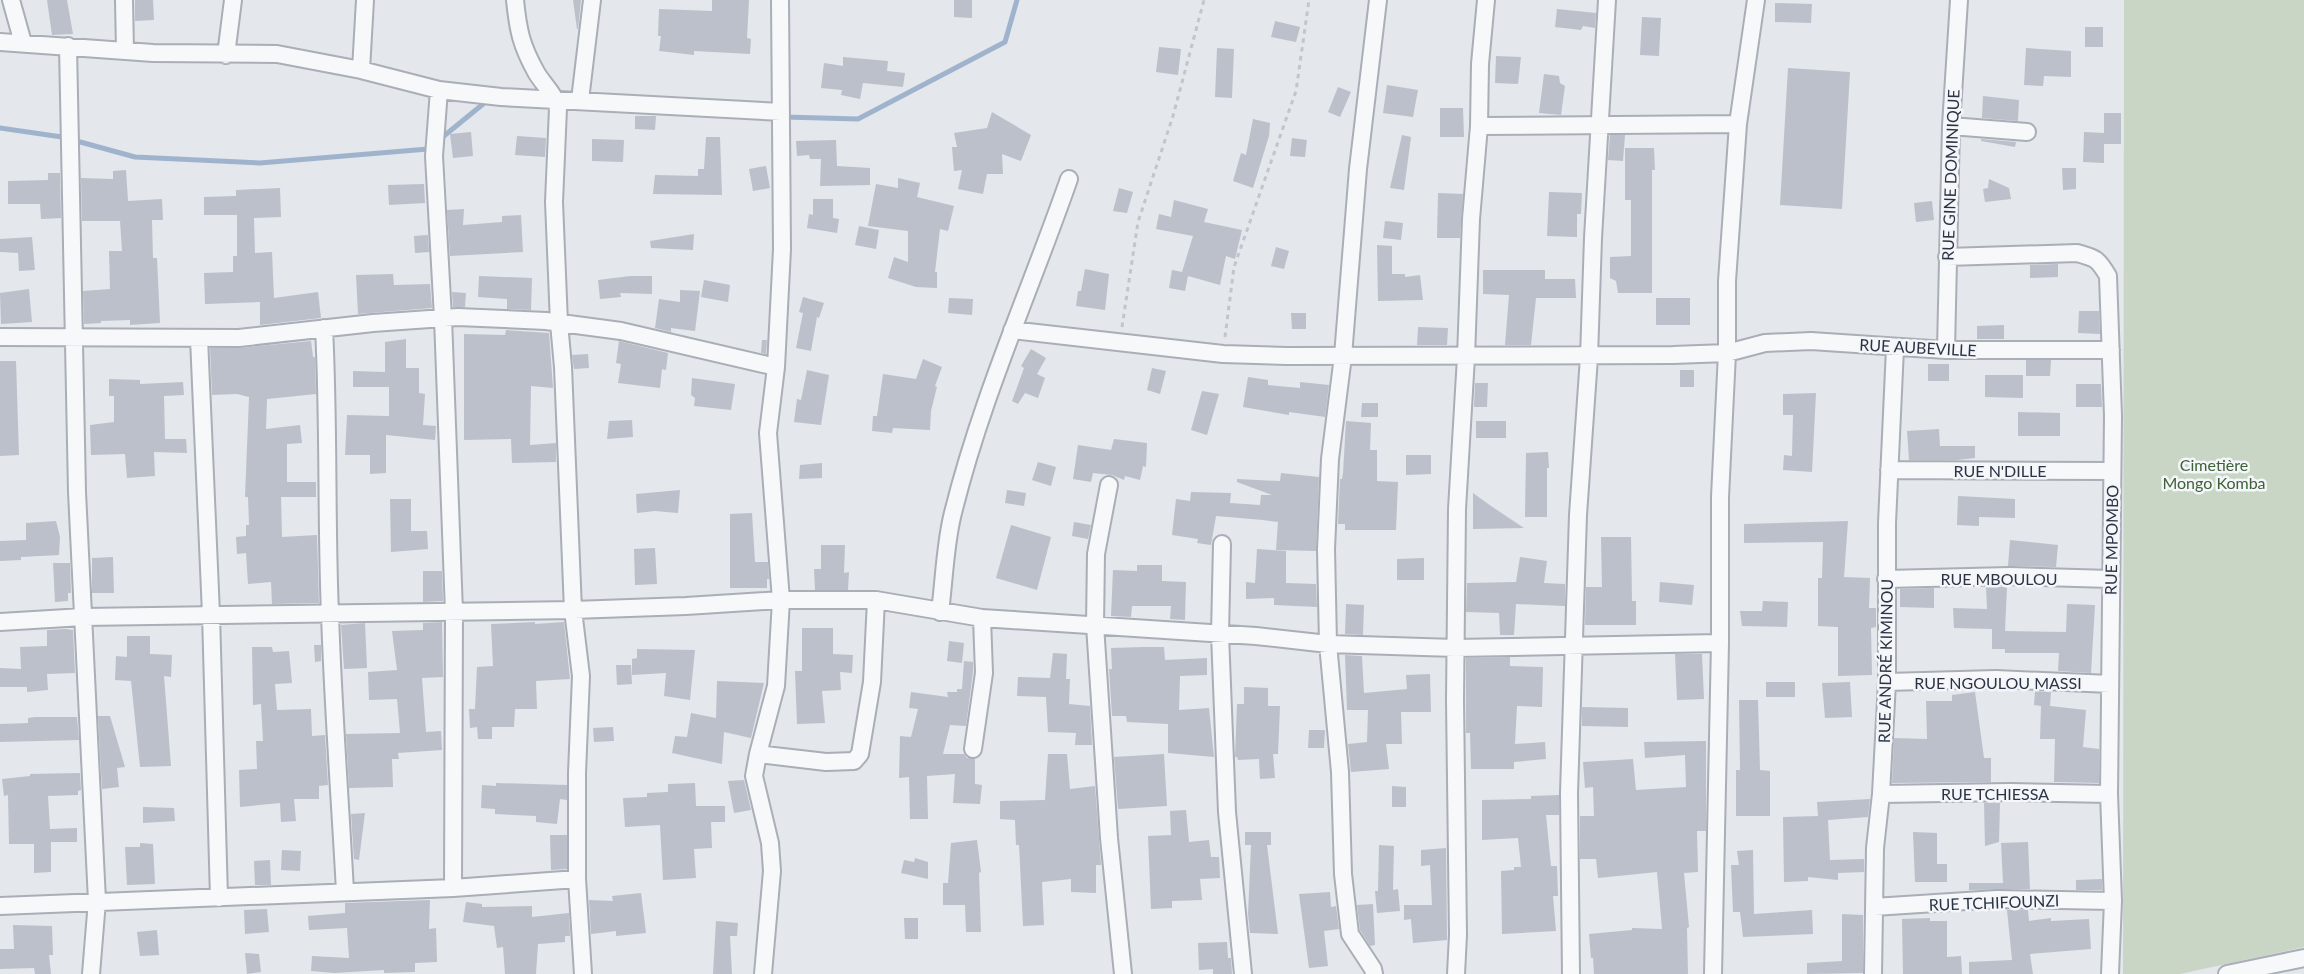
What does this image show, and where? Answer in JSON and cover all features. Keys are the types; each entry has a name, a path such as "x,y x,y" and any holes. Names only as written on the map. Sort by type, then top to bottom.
{"street":[{"path":"11,0 23,43"},
{"path":"124,0 125,51"},
{"path":"226,55 233,0"},
{"path":"361,70 365,0"},
{"path":"515,0 521,44 558,108 554,202 573,610 581,676 577,773 578,879 583,974"},
{"path":"580,100 592,0"},
{"path":"763,974 772,871 770,843 754,776 776,686 781,600 768,434 776,367 782,249 780,0"},
{"path":"1374,974 1350,934 1343,874 1340,772 1328,644 1326,549 1329,470 1343,356 1358,168 1378,0"},
{"path":"1456,974 1458,935 1455,648 1457,508 1471,219 1486,0"},
{"path":"1571,974 1569,793 1578,515 1589,357 1593,238 1607,0"},
{"path":"1713,974 1720,643 1720,497 1727,352 1727,281 1738,124 1756,0"},
{"name":"RUE GINE DOMINIQUE","path":"1946,350 1951,126 1959,0"},
{"path":"0,42 125,51 226,55 277,54 361,70 439,90 555,100 781,112"},
{"path":"68,46 72,336 97,902 91,974"},
{"path":"439,90 434,156 443,318 454,612 453,888"},
{"path":"1479,126 1738,124"},
{"path":"1951,126 2027,132"},
{"path":"940,612 951,519 968,459 1012,330 1038,267 1069,179"},
{"name":"RUE MPOMBO","path":"1947,257 2077,254 2095,258 2108,276 2114,416 2109,684 2109,794 2113,901 2110,974"},
{"path":"0,337 238,338 458,317 559,323 621,332 776,367"},
{"path":"324,328 335,749 345,891"},
{"name":"RUE AUBEVILLE","path":"1012,330 1223,354 1589,357 1727,352 1765,343 1811,341 1946,350 2111,350"},
{"path":"199,338 211,615 219,898"},
{"name":"RUE ANDRÉ KIMINOU","path":"1873,974 1875,848 1881,794 1887,682 1886,579 1894,348"},
{"name":"RUE N'DILLE","path":"1889,471 2112,471"},
{"path":"1109,485 1096,554 1095,625 1109,838 1123,974"},
{"path":"1222,544 1220,634 1227,812 1243,974"},
{"name":"RUE MBOULOU","path":"1886,579 2010,576 2111,579"},
{"path":"0,622 83,617 573,610 781,600 876,600 982,618 1256,636 1328,644 1455,648 1720,643"},
{"path":"758,754 826,762 854,761 860,754 872,682 876,600"},
{"path":"972,748 984,673 982,618"},
{"name":"RUE NGOULOU MASSI","path":"1887,682 1996,680 2109,684"},
{"name":"RUE TCHIESSA","path":"1881,794 2010,792 2109,794"},
{"path":"0,906 453,888 578,879"},
{"name":"RUE TCHIFOUNZI","path":"1874,907 1998,899 2113,901"},
{"path":"2227,974 2304,958"}],"path":[{"path":"1119,343 1138,222 1173,116 1204,0"},
{"path":"1223,354 1234,267 1296,91 1309,0"}],"green space":[{"name":"Cimetière Mongo Komba","path":"2124,0 2304,0 2304,947 2180,974 2123,974"}],"building":[{"path":"47,0 67,0 73,34 52,35"},
{"path":"135,0 153,0 154,20 135,21"},
{"path":"573,0 581,0 578,29 577,29"},
{"path":"712,0 749,0 747,38 751,39 750,54 694,51 694,55 659,51 661,36 658,36 659,9 712,11"},
{"path":"954,0 972,0 972,18 954,17"},
{"path":"1775,3 1812,4 1811,23 1775,22"},
{"path":"1557,9 1596,13 1595,28 1583,26 1581,30 1555,27"},
{"path":"1642,17 1661,18 1659,56 1640,55"},
{"path":"1275,21 1300,27 1296,42 1271,37"},
{"path":"2085,27 2103,27 2103,47 2085,47"},
{"path":"1159,47 1181,49 1178,75 1156,72"},
{"path":"1217,48 1234,49 1232,98 1215,97"},
{"path":"2026,48 2071,51 2071,77 2044,76 2043,86 2024,85"},
{"path":"1496,56 1521,57 1518,84 1495,83"},
{"path":"843,57 888,61 887,71 905,73 903,87 863,83 860,99 841,95 842,90 821,88 824,63 843,66"},
{"path":"1788,68 1850,72 1842,209 1780,205"},
{"path":"1544,74 1559,76 1560,83 1565,86 1561,115 1539,113"},
{"path":"1387,85 1418,90 1413,117 1383,113"},
{"path":"1338,87 1351,92 1340,117 1328,112"},
{"path":"1983,96 2019,100 2018,121 1982,118"},
{"path":"1440,108 1463,108 1464,137 1440,137"},
{"path":"992,112 1031,135 1021,161 1002,154 1003,174 987,174 983,194 958,189 962,170 954,171 952,147 957,147 954,133 987,128"},
{"path":"2104,113 2121,113 2121,144 2104,144 2104,163 2083,162 2084,132 2104,133"},
{"path":"635,116 656,116 655,130 635,129"},
{"path":"1253,119 1270,123 1269,136 1253,188 1233,181 1241,153 1246,155"},
{"path":"471,132 473,156 453,158 450,134"},
{"path":"1402,135 1411,137 1404,190 1390,188"},
{"path":"1610,135 1625,135 1623,161 1608,160"},
{"path":"517,136 546,138 545,157 515,155"},
{"path":"706,137 720,137 722,195 653,194 655,175 698,176 698,169 704,169"},
{"path":"1292,138 1307,140 1305,157 1290,156"},
{"path":"592,139 624,140 623,162 592,161"},
{"path":"1981,139 2016,142 2015,147 1981,141"},
{"path":"836,140 837,166 870,168 870,185 820,186 821,159 810,159 809,155 797,156 796,141"},
{"path":"1625,148 1654,148 1652,293 1618,293 1616,281 1610,278 1610,257 1631,256 1631,200 1625,200"},
{"path":"766,166 770,188 753,191 749,169"},
{"path":"2062,168 2076,168 2076,189 2063,190"},
{"path":"126,170 128,201 162,199 163,220 152,220 153,258 157,258 160,323 130,325 130,320 84,324 83,291 110,289 109,251 122,251 120,221 82,221 81,178 113,179 113,171"},
{"path":"48,173 60,173 61,218 41,219 40,204 8,204 8,181 48,180"},
{"path":"898,178 920,183 917,197 954,206 948,231 940,229 935,272 937,272 937,288 916,287 888,278 894,257 908,262 908,231 868,226 876,184 898,188"},
{"path":"1989,179 2009,188 2011,199 1985,202 1983,189 1988,188"},
{"path":"424,184 425,203 389,205 388,185"},
{"path":"280,188 281,217 254,218 255,253 272,252 274,298 318,292 321,318 260,325 260,302 205,304 204,273 233,272 233,256 237,256 237,215 204,215 204,197 236,196 236,190"},
{"path":"1119,188 1133,192 1127,213 1113,211"},
{"path":"1549,192 1582,193 1581,214 1577,214 1577,237 1547,236"},
{"path":"1438,193 1463,194 1460,238 1437,238"},
{"path":"813,199 833,199 833,218 839,219 837,233 807,228 809,214 813,215"},
{"path":"1174,200 1208,209 1204,222 1242,230 1235,259 1226,256 1220,285 1188,276 1185,291 1169,288 1172,270 1182,272 1193,236 1156,229 1159,214 1171,217"},
{"path":"1932,201 1934,220 1916,222 1914,203"},
{"path":"464,209 463,225 502,222 502,216 521,215 523,252 450,256 447,210"},
{"path":"1385,221 1403,223 1401,240 1383,238"},
{"path":"859,226 879,230 876,249 855,245"},
{"path":"694,234 693,250 651,248 650,241"},
{"path":"428,235 429,252 415,253 414,236"},
{"path":"32,237 35,270 19,271 18,253 0,252 0,239"},
{"path":"1377,245 1392,246 1392,274 1405,274 1405,277 1420,275 1423,300 1378,301"},
{"path":"1276,247 1289,251 1284,269 1271,266"},
{"path":"2058,264 2058,277 2030,278 2030,265"},
{"path":"1085,269 1109,274 1105,310 1076,306"},
{"path":"1483,270 1545,270 1545,279 1575,279 1576,298 1536,298 1531,345 1505,345 1509,295 1483,294"},
{"path":"393,274 394,285 430,284 432,308 358,314 356,275"},
{"path":"479,276 532,278 531,310 507,309 507,299 478,297"},
{"path":"652,276 652,294 620,293 621,297 600,299 598,280"},
{"path":"704,280 730,285 728,302 701,297"},
{"path":"29,289 32,322 1,324 0,293"},
{"path":"680,290 700,291 695,331 671,328 671,332 655,328 659,299 680,302"},
{"path":"452,292 466,293 465,307 453,307"},
{"path":"803,297 824,303 819,318 817,317 811,351 796,348 803,313 799,312"},
{"path":"949,298 973,299 972,315 948,313"},
{"path":"1656,298 1690,298 1690,325 1656,325"},
{"path":"2079,311 2099,311 2100,334 2078,333"},
{"path":"1291,313 1306,313 1306,329 1292,329"},
{"path":"2004,325 2004,339 1977,339 1977,326"},
{"path":"1418,327 1448,328 1447,345 1417,345"},
{"path":"506,330 549,333 553,388 531,386 530,445 556,443 556,462 512,463 511,439 464,440 464,334 505,335"},
{"path":"406,339 406,368 419,368 419,393 425,394 423,425 436,426 435,440 386,435 386,473 370,474 370,455 345,455 347,415 389,416 389,387 353,387 353,371 385,372 385,342"},
{"path":"762,340 767,340 766,354 761,353"},
{"path":"311,341 313,357 315,357 316,394 267,399 266,429 300,425 302,443 287,444 287,482 316,482 316,497 281,497 282,537 317,535 319,603 272,604 271,582 248,584 246,553 237,554 236,537 246,536 246,525 249,525 248,497 245,497 249,397 237,394 212,395 210,348 240,348"},
{"path":"619,341 668,353 666,370 662,369 660,388 618,383 621,364 616,363"},
{"path":"1031,349 1046,358 1037,374 1045,378 1038,398 1025,393 1018,404 1012,401 1024,368 1021,366"},
{"path":"588,354 589,368 574,369 572,355"},
{"path":"923,359 942,367 935,386 937,387 931,411 930,430 893,428 892,433 872,431 873,416 877,416 883,374 916,379"},
{"path":"2026,360 2051,360 2050,376 2026,376"},
{"path":"0,361 16,361 19,455 0,456"},
{"path":"1928,364 1949,364 1949,381 1928,381"},
{"path":"1152,368 1166,371 1160,394 1147,390"},
{"path":"807,370 829,375 821,425 794,422 797,399 801,400"},
{"path":"1680,370 1694,370 1694,387 1680,387"},
{"path":"1985,375 2023,375 2023,398 1985,397"},
{"path":"1248,377 1268,380 1268,385 1300,388 1300,382 1329,385 1325,417 1289,412 1289,415 1243,407"},
{"path":"692,378 735,384 731,410 694,406 695,398 691,395"},
{"path":"109,379 140,380 140,384 183,382 184,395 164,396 165,439 186,439 187,453 154,452 155,476 127,478 125,454 91,455 90,425 114,422 114,396 109,396"},
{"path":"1475,383 1488,383 1487,407 1474,407"},
{"path":"2076,384 2101,384 2102,407 2076,407"},
{"path":"1202,391 1219,394 1207,435 1191,430"},
{"path":"1816,393 1812,472 1783,470 1784,455 1792,456 1793,415 1783,415 1783,394"},
{"path":"1362,403 1378,403 1378,417 1361,417"},
{"path":"2018,412 2060,413 2060,436 2018,436"},
{"path":"632,420 633,437 607,439 609,421"},
{"path":"1346,421 1371,423 1370,450 1377,450 1377,481 1398,482 1396,530 1345,530 1345,524 1338,524"},
{"path":"1476,421 1506,421 1506,438 1476,438"},
{"path":"1939,429 1940,446 1975,446 1975,458 1909,460 1907,431"},
{"path":"1114,439 1147,443 1146,467 1143,466 1140,480 1125,476 1124,480 1112,475 1093,473 1091,482 1073,479 1078,445 1111,450"},
{"path":"1548,452 1547,517 1525,517 1526,453"},
{"path":"1406,455 1431,455 1431,474 1406,475"},
{"path":"1038,462 1056,467 1051,486 1032,480"},
{"path":"822,463 822,478 799,479 800,465"},
{"path":"1281,473 1319,477 1316,551 1276,550 1278,522 1263,520 1216,516 1211,545 1197,543 1198,539 1172,535 1176,499 1190,501 1191,492 1231,493 1230,503 1260,505 1261,495 1272,495 1237,482 1237,479 1280,481"},
{"path":"680,490 678,513 655,511 637,513 636,494"},
{"path":"1007,490 1026,493 1024,506 1005,503"},
{"path":"1473,493 1491,506 1524,528 1473,529"},
{"path":"1958,496 2015,499 2015,518 1979,517 1979,526 1957,525"},
{"path":"390,499 411,499 411,531 427,531 428,549 391,552"},
{"path":"752,513 755,562 768,562 767,588 730,588 730,514"},
{"path":"56,521 60,537 59,555 21,557 21,560 0,561 0,541 26,540 26,523"},
{"path":"1848,521 1844,577 1870,578 1869,608 1876,608 1876,627 1871,628 1872,675 1838,676 1838,627 1818,626 1818,578 1822,578 1823,542 1744,543 1744,524"},
{"path":"1074,522 1091,525 1088,539 1072,536"},
{"path":"1011,525 1051,537 1037,590 996,578"},
{"path":"1601,537 1631,537 1632,601 1636,601 1636,625 1585,625 1586,587 1602,587"},
{"path":"2010,540 2058,545 2056,567 2008,566"},
{"path":"821,545 845,545 844,573 849,572 848,590 815,590 814,569 821,569"},
{"path":"655,548 657,584 635,585 634,549"},
{"path":"1257,549 1286,551 1286,583 1316,584 1317,607 1274,605 1274,598 1246,599 1246,582 1255,583"},
{"path":"113,557 114,593 92,593 92,558"},
{"path":"1520,557 1547,561 1544,583 1565,584 1565,606 1516,604 1514,635 1500,635 1499,613 1466,612 1467,583 1516,582"},
{"path":"1424,558 1424,580 1397,580 1397,559"},
{"path":"53,563 70,563 71,593 68,593 68,601 55,602"},
{"path":"1137,565 1162,565 1162,581 1186,582 1185,620 1170,619 1171,606 1132,606 1131,617 1111,616 1113,570 1137,571"},
{"path":"423,571 442,571 443,601 423,602"},
{"path":"1660,582 1694,585 1692,605 1659,602"},
{"path":"1986,587 2007,587 2005,631 2066,632 2067,604 2095,605 2091,673 2058,671 2059,653 2005,653 2005,649 1992,649 1992,629 1954,628 1953,608 1987,609"},
{"path":"1934,588 1934,608 1900,607 1900,589"},
{"path":"1763,601 1788,602 1787,627 1742,626 1740,611 1762,611"},
{"path":"1346,604 1364,605 1363,635 1345,634"},
{"path":"442,622 443,677 422,678 426,732 441,731 442,750 398,753 399,759 392,759 393,787 349,788 346,734 400,733 397,699 369,700 368,672 397,670 392,631 423,630 423,623"},
{"path":"535,622 535,624 564,622 570,679 536,681 537,709 515,709 514,727 492,727 492,739 478,739 477,727 470,728 469,709 475,709 477,667 493,666 491,624"},
{"path":"365,623 367,668 344,669 341,625"},
{"path":"802,628 833,628 833,654 853,655 852,673 840,672 841,690 822,691 825,723 797,724 795,671 802,671"},
{"path":"47,630 73,630 75,673 47,674 48,690 27,692 27,687 0,687 0,668 21,669 20,647 47,646"},
{"path":"127,636 150,636 150,654 172,655 171,677 164,676 171,766 140,767 131,681 115,680 116,656 127,657"},
{"path":"949,641 964,643 962,663 947,661"},
{"path":"314,645 321,645 321,661 315,662"},
{"path":"252,647 272,647 273,652 289,651 292,683 275,684 277,710 311,709 312,736 325,735 328,785 319,786 319,799 294,799 296,821 281,822 280,803 240,807 239,770 257,769 256,741 263,741 261,704 253,705"},
{"path":"1164,647 1165,660 1207,658 1207,675 1180,676 1179,710 1209,708 1214,757 1168,753 1168,724 1127,722 1126,716 1112,716 1109,669 1112,669 1111,648"},
{"path":"637,649 695,650 690,700 664,696 666,673 632,675 632,659 637,658"},
{"path":"1053,653 1067,654 1066,679 1070,679 1069,704 1090,706 1092,745 1075,745 1076,733 1048,732 1046,697 1017,696 1018,677 1050,678"},
{"path":"1675,654 1702,654 1704,699 1677,700"},
{"path":"1345,655 1362,656 1364,693 1407,689 1406,675 1430,674 1431,712 1401,712 1402,744 1386,744 1389,769 1351,772 1348,744 1367,742 1368,710 1347,710"},
{"path":"1510,657 1510,666 1543,667 1542,707 1517,706 1515,744 1545,742 1546,759 1514,762 1514,769 1471,769 1470,733 1466,733 1466,658"},
{"path":"964,661 973,662 966,726 950,725 943,754 964,754 967,758 975,759 975,784 982,785 980,804 953,803 955,774 927,776 928,819 910,819 909,777 899,778 900,736 911,737 918,709 909,708 911,692 948,697 947,692 957,692 957,689 962,689"},
{"path":"616,665 631,665 632,684 617,685"},
{"path":"717,681 764,683 751,738 724,732 722,764 672,753 675,736 687,737 691,713 716,718"},
{"path":"1766,682 1795,682 1795,697 1766,697"},
{"path":"1850,682 1852,717 1825,718 1822,683"},
{"path":"1244,687 1268,688 1268,706 1280,706 1278,754 1273,754 1275,778 1260,779 1259,759 1238,760 1235,757 1237,704 1244,704"},
{"path":"2035,691 2051,692 2050,706 2086,710 2083,747 2099,749 2099,783 2054,782 2055,739 2040,739 2041,706 2034,705"},
{"path":"1975,692 1984,758 1991,758 1991,782 1892,783 1894,738 1927,739 1926,701 1952,701 1952,695"},
{"path":"1739,700 1758,700 1760,770 1770,771 1770,816 1736,816 1736,770 1740,770"},
{"path":"1582,707 1628,708 1628,727 1582,726"},
{"path":"98,716 110,716 125,767 117,768 119,787 102,789"},
{"path":"77,717 79,740 0,742 0,724 28,723 28,718"},
{"path":"613,727 614,741 594,742 593,728"},
{"path":"1309,730 1325,730 1324,748 1308,748"},
{"path":"1706,741 1706,831 1697,831 1698,872 1684,873 1689,927 1687,928 1688,974 1594,974 1589,934 1632,930 1632,928 1662,929 1657,872 1598,878 1596,859 1580,859 1580,816 1594,816 1593,787 1585,788 1583,762 1633,759 1636,790 1686,787 1685,755 1645,758 1644,742"},
{"path":"1048,754 1067,754 1070,789 1095,786 1101,865 1096,865 1096,893 1071,892 1071,879 1042,882 1044,925 1023,926 1019,845 1016,845 1015,820 1000,819 1000,801 1045,800"},
{"path":"1164,754 1167,806 1118,809 1114,757"},
{"path":"80,773 81,790 78,791 78,795 48,796 50,829 77,828 77,842 51,842 51,872 34,873 34,844 9,844 8,795 4,796 2,779 30,776 30,774"},
{"path":"744,780 751,810 734,813 728,781"},
{"path":"496,783 567,785 567,800 560,799 557,824 536,822 536,816 495,814 495,809 481,808 482,785 496,786"},
{"path":"695,783 696,806 725,806 725,822 711,822 712,848 694,849 696,878 663,880 660,825 625,827 623,798 647,797 647,793 668,792 668,784"},
{"path":"1392,786 1406,787 1406,807 1392,807"},
{"path":"1559,795 1559,815 1546,815 1551,866 1557,866 1558,896 1553,896 1556,931 1502,934 1501,871 1521,867 1518,838 1482,840 1482,800 1531,799 1531,796"},
{"path":"1870,799 1868,817 1828,820 1830,860 1864,859 1864,872 1838,873 1838,880 1808,877 1808,881 1784,882 1783,817 1818,816 1817,802"},
{"path":"1984,803 2000,803 1999,842 1985,846"},
{"path":"143,807 174,808 175,821 143,823"},
{"path":"1186,810 1189,842 1209,840 1211,857 1219,857 1220,878 1200,879 1202,900 1172,901 1172,908 1151,909 1148,836 1171,835 1170,811"},
{"path":"365,813 359,860 354,859 351,814"},
{"path":"1245,832 1271,832 1271,845 1267,845 1278,934 1250,933 1248,914 1251,845 1245,845"},
{"path":"1913,832 1937,833 1937,864 1947,864 1947,882 1915,882"},
{"path":"550,835 567,835 567,869 551,870"},
{"path":"977,840 981,872 979,873 981,932 966,932 965,905 943,905 943,883 948,883 951,843"},
{"path":"2028,842 2030,889 1969,890 1969,883 2003,883 2001,843"},
{"path":"140,843 153,844 155,884 127,885 125,847 140,847"},
{"path":"1379,845 1394,846 1393,890 1398,889 1400,911 1377,913 1375,891 1378,891"},
{"path":"1446,848 1447,940 1413,943 1411,919 1404,920 1404,905 1432,905 1430,865 1421,866 1421,850"},
{"path":"282,850 301,851 300,871 281,870"},
{"path":"1753,850 1754,914 1812,910 1813,934 1743,937 1740,912 1733,912 1731,865 1739,865 1737,851"},
{"path":"915,858 928,862 928,879 901,873 904,860 914,862"},
{"path":"270,860 271,885 255,885 254,861"},
{"path":"2102,879 2102,890 2076,890 2076,880"},
{"path":"1330,892 1331,907 1336,906 1339,929 1324,931 1328,966 1309,968 1299,894"},
{"path":"641,893 646,933 616,936 616,931 591,934 589,900 613,901 612,896"},
{"path":"430,900 429,929 436,928 437,962 415,963 415,972 311,971 312,956 349,958 347,928 309,930 308,916 345,913 345,903"},
{"path":"466,902 482,904 482,907 532,906 532,917 569,913 570,936 565,936 565,942 538,944 536,974 505,974 503,947 497,948 494,926 463,922"},
{"path":"1373,904 1375,945 1370,946 1360,930 1357,905"},
{"path":"267,909 269,932 245,934 244,910"},
{"path":"2007,910 2028,910 2029,921 2051,918 2051,921 2089,919 2091,949 2030,954 2033,974 1969,974 1969,962 2012,960"},
{"path":"1842,914 1863,915 1863,973 1807,974 1807,963 1842,961"},
{"path":"904,918 918,918 918,939 905,939"},
{"path":"1930,918 1930,921 1947,921 1947,957 1961,956 1962,974 1903,974 1902,919"},
{"path":"716,921 738,923 737,936 730,936 732,974 713,974"},
{"path":"13,925 52,926 53,955 49,955 51,974 35,974 34,968 0,969 0,949 14,949"},
{"path":"157,930 159,955 140,956 137,932"},
{"path":"1227,942 1232,974 1213,974 1213,969 1199,970 1198,943"},
{"path":"245,953 259,954 261,972 247,974"}],"waterway":[{"path":"784,117 858,119 1005,42 1017,0"},
{"path":"439,140 488,100"},
{"path":"0,128 62,137 135,157 260,163 428,149 432,146"}]}
